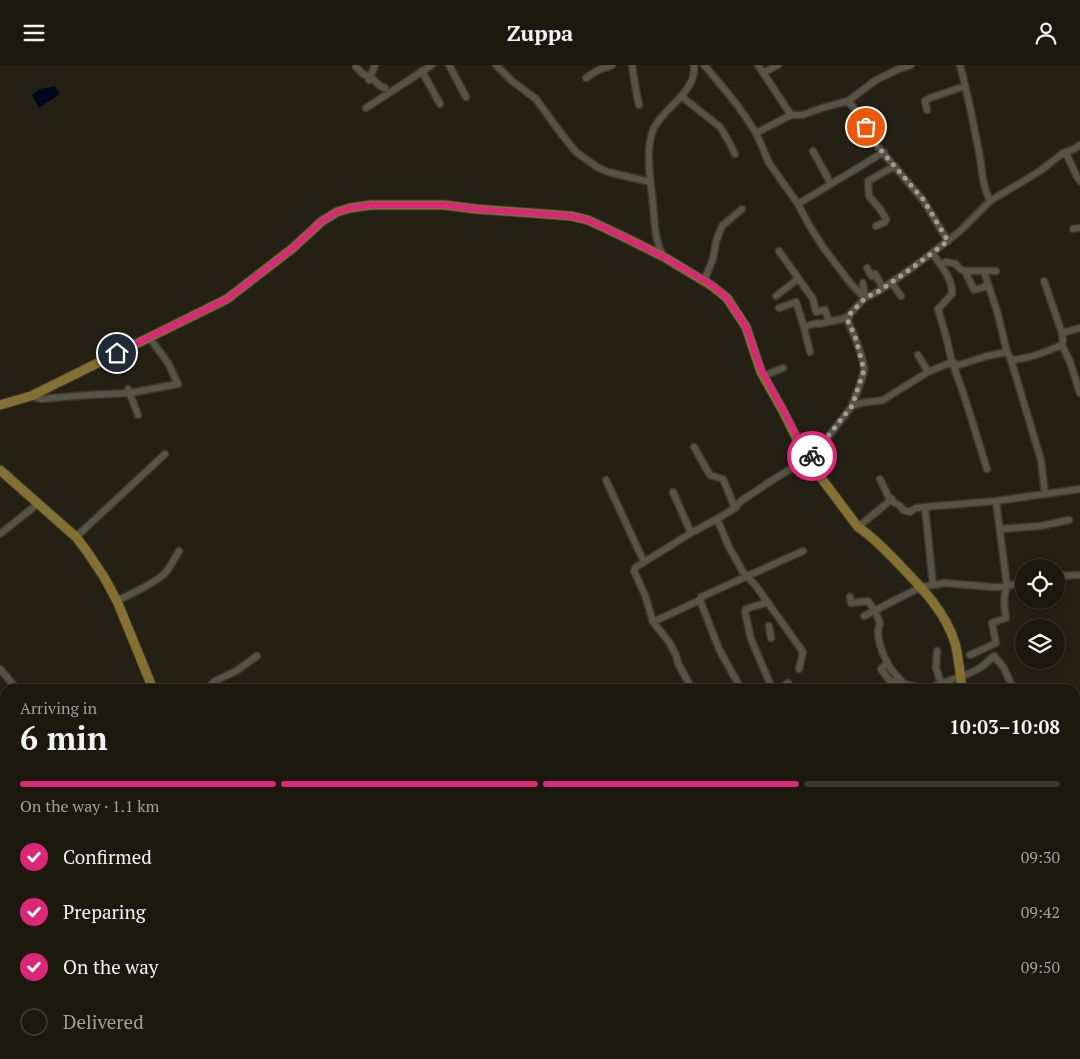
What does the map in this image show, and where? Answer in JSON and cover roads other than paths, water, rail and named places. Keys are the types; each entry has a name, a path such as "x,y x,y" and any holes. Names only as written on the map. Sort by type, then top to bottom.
{"main road":[{"path":"0,405 31,396 227,299 293,248 322,221 337,212 371,205 444,205 571,216 588,220 664,257 712,285 727,298 746,327 764,376 808,459 858,527 870,535 921,587 949,628 955,643 961,684"},
{"path":"0,470 76,537 88,553 117,601 152,684"}],"street":[{"path":"369,79 375,65"},
{"path":"366,108 432,65"},
{"path":"449,65 466,97"},
{"path":"496,65 512,81 536,99 576,152 597,167 608,172 650,182"},
{"path":"586,78 598,70 612,65"},
{"path":"632,65 639,105"},
{"path":"664,257 657,243 655,232 649,167 650,145 654,129 661,117 689,86 694,65"},
{"path":"704,65 748,119 769,163 798,204 823,247 851,284 865,298"},
{"path":"758,65 792,115"},
{"path":"763,73 778,65"},
{"path":"757,135 758,132 792,115 802,115 822,107 848,101 876,80 902,66 910,65"},
{"path":"960,65 980,157 985,191 990,201"},
{"path":"356,67 369,79 373,79 380,86 386,88"},
{"path":"422,71 440,104"},
{"path":"927,110 925,101 965,86"},
{"path":"681,96 720,127 735,154"},
{"path":"848,101 859,113 872,140 923,199 948,241"},
{"path":"804,327 842,319 850,315 865,298 883,288 948,241 990,201 1040,171 1063,153 1080,145"},
{"path":"813,151 831,184"},
{"path":"798,204 884,152"},
{"path":"1063,153 1067,155 1076,177 1080,181"},
{"path":"876,225 885,222 886,219 869,196 868,181 894,166"},
{"path":"704,281 713,259 716,241 722,226 742,209"},
{"path":"779,251 813,299 816,312 825,310 829,321"},
{"path":"932,253 953,288 952,294 938,309 952,362 987,469"},
{"path":"940,264 956,264 965,271 996,271"},
{"path":"867,268 872,276 875,274 883,288"},
{"path":"965,271 974,290 988,286"},
{"path":"984,271 1041,460 1045,494"},
{"path":"776,295 798,279"},
{"path":"1044,281 1062,333 1062,345 1070,362 1080,393"},
{"path":"891,282 901,295"},
{"path":"863,283 865,298"},
{"path":"779,308 796,302 810,352"},
{"path":"689,684 669,642 654,622 634,571 636,567 717,519 771,481 815,454 852,406 864,370 857,343 848,321 850,315"},
{"path":"1062,333 1080,328"},
{"path":"31,396 40,399 129,391 178,384 168,363 149,337"},
{"path":"1011,360 1029,357 1062,345"},
{"path":"852,406 883,399 928,372 952,362 959,365 1007,351"},
{"path":"918,355 928,372"},
{"path":"764,376 783,369"},
{"path":"129,391 138,415"},
{"path":"694,447 710,475 723,479 735,507"},
{"path":"76,537 165,454"},
{"path":"880,479 891,499 903,510 910,513 916,508 996,501 1080,489"},
{"path":"606,480 644,562"},
{"path":"673,492 691,533"},
{"path":"858,527 891,499"},
{"path":"970,655 996,643 992,623 1006,618 1004,594 1007,586 996,501"},
{"path":"0,532 11,526 39,503"},
{"path":"925,507 933,585"},
{"path":"717,519 728,547 743,572 768,602 803,652 799,669"},
{"path":"1000,529 1040,527 1069,520"},
{"path":"117,601 164,574 174,561 178,551"},
{"path":"654,622 700,600 701,597 803,551"},
{"path":"1065,576 1080,575"},
{"path":"864,616 921,587 944,583 992,587 1015,585"},
{"path":"850,597 851,603 868,601 875,611 880,623 877,629 881,647 887,663 904,684"},
{"path":"700,600 719,649 738,684"},
{"path":"768,602 745,611 750,639 770,684"},
{"path":"770,626 772,638"},
{"path":"937,651 936,668 940,683 979,669 994,656 1004,668 1011,684"},
{"path":"212,684 236,671 257,656"},
{"path":"0,669 13,684"}],"water":[{"path":"55,86 60,94 39,108 32,95 40,89"}]}
